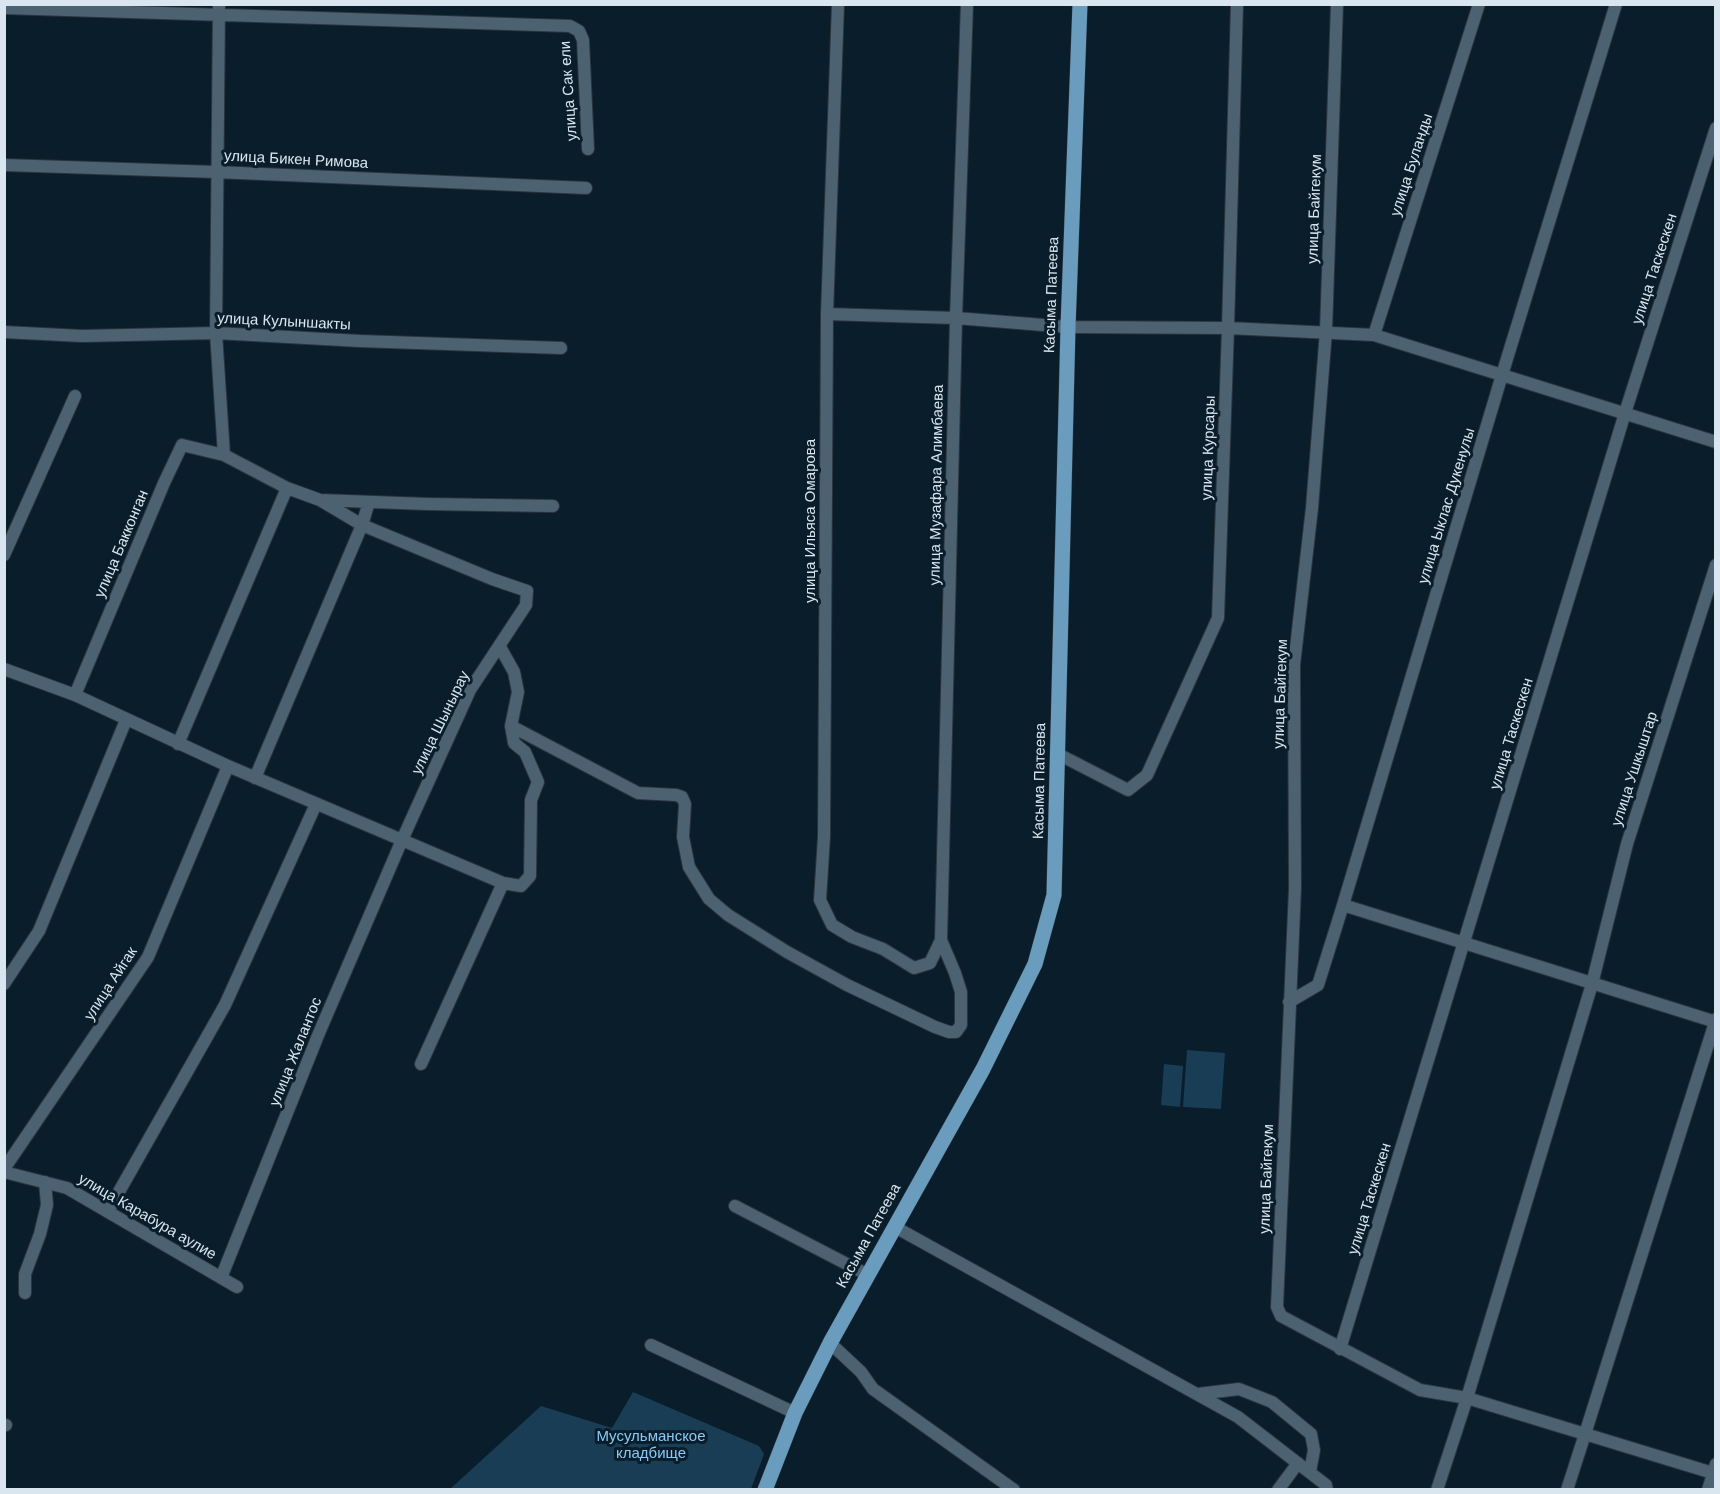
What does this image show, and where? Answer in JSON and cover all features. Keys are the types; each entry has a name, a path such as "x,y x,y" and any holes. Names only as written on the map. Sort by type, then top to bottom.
{"main road":[{"name":"Касыма Патеева","path":"765,1490 795,1413 830,1342 983,1069 1035,964 1054,895 1068,327 1080,4"}],"street":[{"name":"улица Ильяса Омарова","path":"838,4 827,314 824,837 820,900 832,925 852,937 884,949 914,968 930,963"},
{"name":"улица Музафара Алимбаева","path":"930,963 941,940 956,318 967,4"},
{"name":"улица Курсары","path":"1058,754 1128,790 1147,775 1218,618 1237,4"},
{"name":"улица Байгекум","path":"1337,4 1326,331 1312,508 1294,665 1295,888 1277,1307 1281,1316 1420,1390 1467,1398 1715,1471"},
{"name":"улица Буланды","path":"1374,335 1479,4"},
{"name":"улица Ыклас Дукенулы","path":"1289,1002 1317,985 1616,4"},
{"name":"улица Сак ели","path":"4,9 219,10 570,26 579,31 583,40 588,149"},
{"path":"219,10 216,333 224,455 287,488 320,500 362,525"},
{"name":"улица Таскескен","path":"1340,1349 1625,413 1716,128"},
{"name":"улица Бикен Римова","path":"4,165 216,171 586,188"},
{"path":"827,314 956,318 1068,327 1228,328 1374,335 1716,442"},
{"name":"улица Кулыншакты","path":"4,332 82,336 216,333 561,348"},
{"path":"4,555 75,396"},
{"name":"улица Бакконган","path":"75,695 159,494 182,446 224,455"},
{"path":"178,744 287,488"},
{"path":"320,500 553,506"},
{"path":"255,778 362,525 369,502"},
{"name":"улица Шынырау","path":"362,525 492,579 527,591 526,605 470,690 402,840"},
{"name":"улица Ушкыштар","path":"1437,1490 1592,984 1626,844 1716,566"},
{"path":"4,669 75,695 255,778 503,883 521,886 530,876 531,801 538,782 525,752 514,743 512,726 518,692 514,672 500,647"},
{"path":"4,984 39,931 126,720"},
{"path":"512,726 638,793 682,797 685,804 683,837 689,867 709,899 728,915 787,952 847,985 935,1027 956,1032 961,1025 961,992 941,940"},
{"name":"улица Айгак","path":"4,1171 148,957 228,766"},
{"path":"108,1212 225,1005 316,804"},
{"name":"улица Жалантос","path":"221,1278 319,1032 402,840"},
{"path":"421,1064 503,883"},
{"path":"1343,905 1715,1021 1567,1490"},
{"name":"улица Карабура аулие","path":"4,1171 67,1188 237,1287"},
{"path":"25,1293 25,1274 40,1234 47,1205 45,1182"},
{"path":"735,1206 868,1275"},
{"path":"895,1227 1238,1417 1298,1462 1326,1485 1327,1490"},
{"path":"830,1342 861,1372 873,1389 1014,1489"},
{"path":"651,1345 795,1413"},
{"path":"1198,1394 1239,1389 1272,1401 1311,1434 1314,1450 1310,1472"},
{"path":"1278,1490 1298,1462"},
{"path":"1708,1490 1715,1471"}],"green space":[{"path":"1187,1050 1225,1053 1221,1109 1183,1107"},
{"path":"1164,1064 1183,1066 1180,1107 1161,1105"},
{"name":"Мусульманское кладбище","path":"633,1392 759,1446 764,1454 751,1489 450,1489 541,1406 612,1428"}]}
